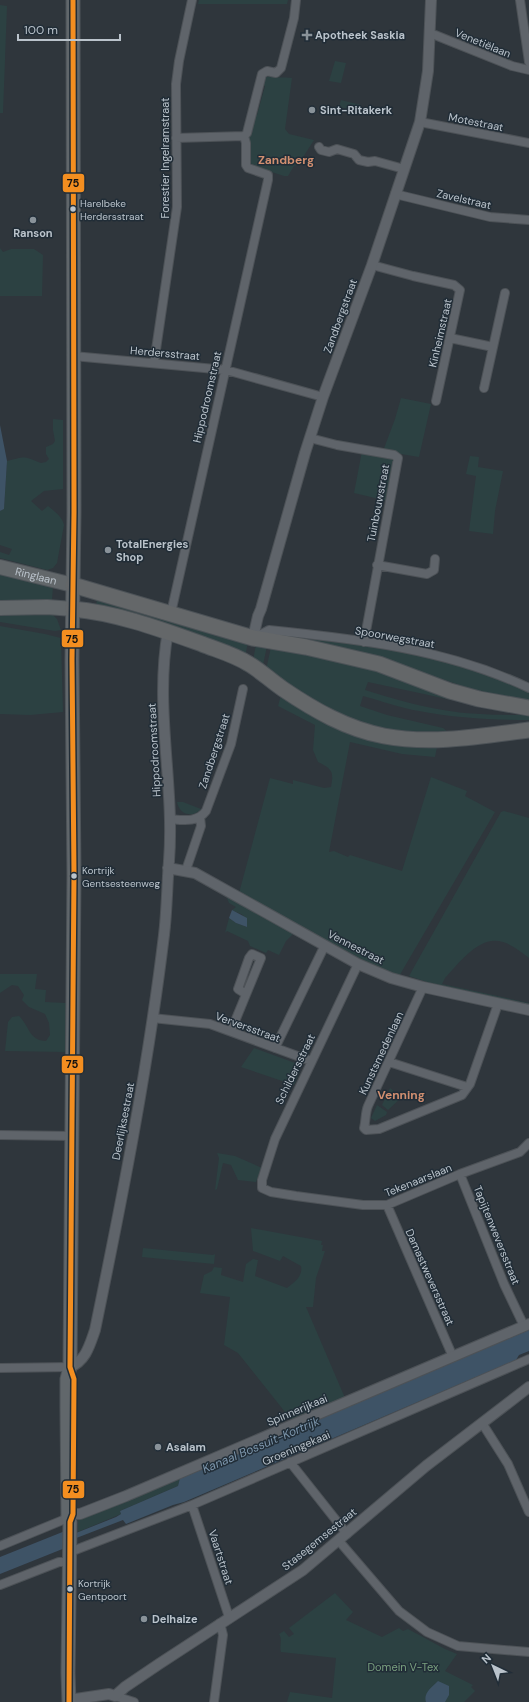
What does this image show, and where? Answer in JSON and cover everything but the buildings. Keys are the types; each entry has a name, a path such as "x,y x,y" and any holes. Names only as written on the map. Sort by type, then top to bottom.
{"highway":[{"name":"Ringlaan","path":"0,567 51,578 73,596"},
{"path":"73,596 92,611 132,620 168,631 232,655 251,665 282,689 325,716 362,730 384,736 442,739 529,730"},
{"path":"0,608 47,607 73,596 171,613 253,638 379,664 450,691 472,697 529,708"}],"main road":[{"path":"69,1701 70,1517 67,1379 70,1367 74,867 72,659 73,0"}],"street":[{"name":"Forestier Ingelramstraat","path":"154,363 176,221 177,73 192,0"},
{"path":"176,138 244,136 248,130 262,74 267,71 276,73 281,68 294,18 296,0"},
{"name":"Zandbergstraat","path":"253,638 258,616 323,397 372,265 420,122 428,71 431,0"},
{"path":"520,0 529,62"},
{"name":"Venetiëlaan","path":"430,35 512,66 529,70"},
{"name":"Motestraat","path":"420,122 529,144"},
{"name":"Hippodroomstraat","path":"171,613 268,175 246,166 246,143 244,136"},
{"path":"319,147 321,150 329,152 337,149 354,154 359,160 368,162 375,161 404,169"},
{"name":"Zavelstraat","path":"395,194 490,217 529,220"},
{"name":"Kinheimstraat","path":"372,265 458,287 460,293 436,401"},
{"path":"484,388 505,293"},
{"path":"450,338 493,347"},
{"name":"Herdersstraat","path":"73,356 226,370 323,397"},
{"name":"Tuinbouwstraat","path":"310,438 337,445 394,455 398,458 377,565 364,642"},
{"path":"377,565 427,574 434,570 435,559"},
{"name":"Spoorwegstraat","path":"253,638 269,630 388,644 457,660 484,668 529,688"},
{"name":"Hippodroomstraat","path":"168,631 162,678 169,819 168,868"},
{"name":"Zandbergstraat","path":"186,870 201,826 200,817 206,811 236,728 244,689"},
{"path":"169,819 189,820 200,817"},
{"path":"168,868 186,870"},
{"name":"Deerlijksestraat","path":"70,1367 77,1364 86,1354 95,1330 142,1089 164,935 168,868"},
{"name":"Vennestraat","path":"186,870 196,873 358,964 391,978 423,987 529,1010"},
{"path":"275,1048 325,945"},
{"name":"Schildersstraat","path":"262,1188 262,1180 275,1139 358,964"},
{"name":"Kunstsmedenlaan","path":"423,987 365,1113 364,1128 369,1131 379,1129 462,1095 466,1092 467,1087"},
{"path":"231,1031 246,994"},
{"path":"389,1062 467,1087 470,1084 498,1004"},
{"name":"Verversstraat","path":"152,1018 210,1024 311,1061"},
{"path":"0,1135 72,1136"},
{"name":"Tekenaarslaan","path":"262,1188 271,1192 296,1196 363,1205 387,1205 460,1174 520,1152 529,1143"},
{"name":"Tapijtenweversstraat","path":"460,1174 504,1284 527,1325"},
{"name":"Damastweversstraat","path":"387,1205 453,1357"},
{"name":"Spinnerijkaai","path":"70,1517 126,1496 527,1325"},
{"name":"Groeningekaai","path":"0,1585 59,1562 70,1555 192,1505 529,1359"},
{"path":"0,1368 70,1367"},
{"name":"Stasegemsestraat","path":"115,1696 125,1687 220,1623 303,1570 426,1466 529,1387"},
{"path":"482,1423 508,1464 529,1512"},
{"path":"290,1462 398,1611 427,1632 458,1646 529,1652"},
{"name":"Vaartstraat","path":"192,1505 229,1617"},
{"path":"0,1546 70,1517"},
{"path":"214,1702 223,1635 220,1623"},
{"path":"69,1701 109,1694 134,1702"}],"green space":[{"path":"199,0 288,0 287,4 198,4"},
{"path":"0,5 7,6 3,113 0,113"},
{"path":"335,61 346,63 341,83 329,81"},
{"path":"266,77 292,78 285,129 289,134 314,140 298,165 294,166 288,176 253,166 250,162 247,138 255,115 257,115 265,86 262,85"},
{"path":"341,100 361,105 360,113 339,107"},
{"path":"0,248 3,252 11,249 34,249 43,255 42,296 0,296"},
{"path":"401,398 431,404 419,457 383,451"},
{"path":"53,419 63,420 63,489 44,491 31,501 42,511 48,506 56,512 64,525 57,563 53,568 47,570 0,558 0,552 9,555 12,549 0,545 0,511 4,509 7,461 24,458 41,463 46,462 49,459 46,454 46,447 53,444 55,441"},
{"path":"362,451 395,457 388,501 354,493"},
{"path":"470,456 479,457 478,467 503,471 495,511 493,534 469,531 476,476 466,474"},
{"path":"0,573 53,586 52,600 0,600"},
{"path":"97,599 185,625 216,636 248,642 245,657 96,607"},
{"path":"52,614 57,619 61,630 55,631 0,622 0,615"},
{"path":"0,626 61,638 63,712 30,715 0,714"},
{"path":"274,634 396,649 476,669 529,692 529,700 492,694 455,684 383,659 329,645"},
{"path":"256,644 267,646 263,665 253,661"},
{"path":"271,647 352,662 455,698 453,700 447,699 368,682 365,690 394,699 454,712 529,715 529,720 501,720 446,715 405,708 363,696 360,706 387,715 443,728 449,733 401,732 369,726 323,706 266,670"},
{"path":"281,695 316,717 437,747 435,757 402,754 350,742 329,852 334,851 348,857 350,855 402,871 431,777 467,791 465,796 495,812 398,978 239,893 270,778 293,784 293,780 324,788 331,787 331,771 318,762 313,750 315,725 278,706"},
{"path":"177,802 183,802 201,809 194,814 186,814 180,810"},
{"path":"504,811 529,818 529,958 507,943 494,941 486,942 478,946 463,958 445,978 442,984 529,1003 529,1006 426,984 427,982 409,976 501,812"},
{"path":"230,896 294,933 286,941 279,955 268,950 266,953 250,946 248,941 227,931 225,933 229,918 236,923 247,927 245,917 232,910 236,907 229,903 227,898"},
{"path":"0,974 37,974 35,989 46,990 45,1002 66,1003 65,1052 5,1051 8,1022 12,1017 19,1016 30,1032 40,1040 46,1041 50,1035 49,1023 45,1014 29,1007 22,1000 24,995 18,986 12,985 0,993"},
{"path":"254,1048 298,1064 300,1071 294,1085 241,1067"},
{"path":"390,1088 402,1097 388,1110 382,1105"},
{"path":"377,1105 387,1112 386,1115 375,1121 371,1118"},
{"path":"217,1153 235,1156 262,1168 256,1182 238,1180 231,1165 223,1163 217,1189 215,1190 219,1158"},
{"path":"251,1228 322,1241 322,1251 325,1251 316,1278 313,1307 306,1307 345,1398 293,1422 238,1353 224,1345 230,1297 200,1293 204,1275 212,1271 214,1267 222,1268 221,1275 243,1282 246,1264 253,1259 258,1260 255,1276 287,1288 300,1276 301,1266 283,1256 280,1261 253,1251"},
{"path":"143,1248 215,1254 214,1264 142,1257"},
{"path":"180,1478 178,1486 120,1511 121,1514 78,1532 78,1519"},
{"name":"Domein V-Tex","path":"335,1593 353,1612 346,1620 382,1637 399,1628 403,1631 408,1629 457,1654 445,1671 473,1685 471,1687 475,1691 464,1702 287,1702 290,1692 332,1698 336,1658 281,1652 281,1638 279,1634 284,1631 289,1637 294,1634 289,1628"}],"water":[{"path":"0,425 7,461 4,509 0,511"},
{"path":"232,910 247,918 247,927 236,923 229,918"},
{"name":"Kanaal Bossuit-Kortrijk","path":"529,1329 529,1351 519,1355 516,1360 184,1502 126,1524 123,1520 66,1542 65,1548 0,1574 0,1557 65,1531 66,1537 116,1517 121,1514 120,1511 178,1486 180,1478"},
{"path":"438,1681 449,1686 449,1695 445,1702 426,1702 425,1699 427,1693"}],"transit line":[{"name":"75","path":"69,1702 70,1522 73,1514 74,1379 70,1367 74,874 72,659 74,512 73,0"}],"place":[{"name":"Apotheek Saskia","path":"307,35"},
{"name":"Sint-Ritakerk","path":"312,110"},
{"name":"Harelbeke Herdersstraat","path":"73,209"},
{"name":"Ranson","path":"33,220"},
{"name":"TotalEnergies Shop","path":"108,550"},
{"name":"Kortrijk Gentsesteenweg","path":"74,876"},
{"name":"Asalam","path":"158,1447"},
{"name":"Kortrijk Gentpoort","path":"70,1589"},
{"name":"Delhaize","path":"144,1619"}],"district":[{"name":"Zandberg","path":"286,160"},
{"name":"Venning","path":"401,1095"}]}
